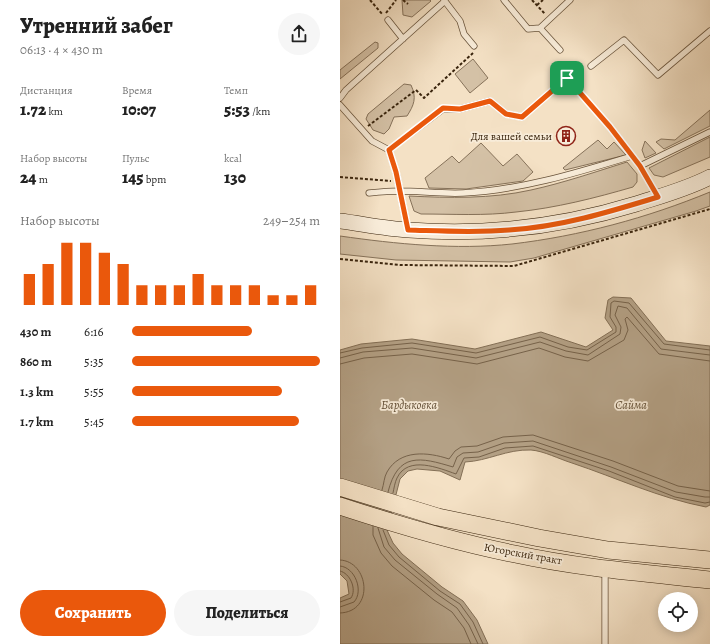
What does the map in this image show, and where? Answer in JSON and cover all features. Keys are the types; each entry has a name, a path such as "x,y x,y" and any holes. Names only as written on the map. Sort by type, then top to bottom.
{"main road":[{"path":"340,221 408,230 460,232 516,230 550,225 586,217 658,197 710,177"},
{"name":"Югорский тракт","path":"340,487 438,517 538,538 608,550 710,560"},
{"name":"Югорский тракт","path":"340,506 438,537 517,555 605,568 710,580"}],"lane":[{"path":"340,98 346,90 444,0 460,21 464,34 474,46"},
{"path":"504,0 528,29 540,28 570,0"},
{"path":"388,20 403,39"},
{"path":"540,28 560,50"},
{"path":"591,66 624,40 658,75 710,31"},
{"path":"389,150 443,108 460,109 490,101 506,114 522,117 567,78 610,127 640,166 658,197"},
{"path":"340,104 372,141 389,150 398,181 408,230"},
{"path":"640,166 710,132"},
{"path":"369,193 400,191 428,194 463,193 527,185 569,175 632,156"},
{"path":"605,568 605,644"}],"path":[{"path":"370,0 384,15 396,0"},
{"path":"403,0 408,4"},
{"path":"532,0 549,19"},
{"path":"537,5 543,0"},
{"path":"362,130 416,90 424,98 477,50 474,46"},
{"path":"340,177 398,181"},
{"path":"340,258 400,265 514,266 710,209"}],"shaded area":[{"path":"402,0 431,1 412,17 403,15"},
{"path":"375,42 378,43 378,48 340,79 340,70"},
{"path":"473,59 488,78 470,93 455,74"},
{"path":"404,84 411,85 414,94 413,105 407,116 394,117 389,129 384,134 373,130 366,119 368,114"},
{"path":"710,110 710,126 664,149 656,142 661,139 675,140"},
{"path":"710,137 710,157 663,177 654,175 649,168"},
{"path":"598,140 607,149 614,142 626,155 565,170 563,168"},
{"path":"645,141 656,153 645,158 642,150"},
{"path":"481,143 503,166 517,154 533,172 523,181 466,189 429,188 425,178 452,156 459,163"},
{"path":"627,162 637,174 637,182 633,187 590,199 546,208 493,214 421,214 414,211 409,196 470,197 516,193 555,184"},
{"path":"710,192 710,206 534,258 510,262 396,260 340,254 340,236 404,244 448,246 491,246 537,241 588,231 638,218"}],"water":[{"path":"613,297 631,298 666,341 710,346 710,505 706,507 672,498 546,453 531,450 514,451 482,460 465,462 460,480 440,471 417,469 408,471 400,479 387,530 393,543 402,554 442,587 463,601 477,620 488,644 340,644 340,598 349,594 347,581 340,574 340,350 361,344 412,339 475,349 541,332 586,347 613,330 605,318 608,300"}],"place":[{"name":"Для вашей семьи","path":"566,136"}],"route":[{"path":"567,78 610,127 640,166 658,197 586,217 550,225 510,230 460,232 408,230 396,172 389,150 443,108 460,109 490,101 506,114 522,117 567,78"}],"water label":[{"name":"Бардыковка","path":"409,405"},
{"name":"Сайма","path":"631,405"}]}
